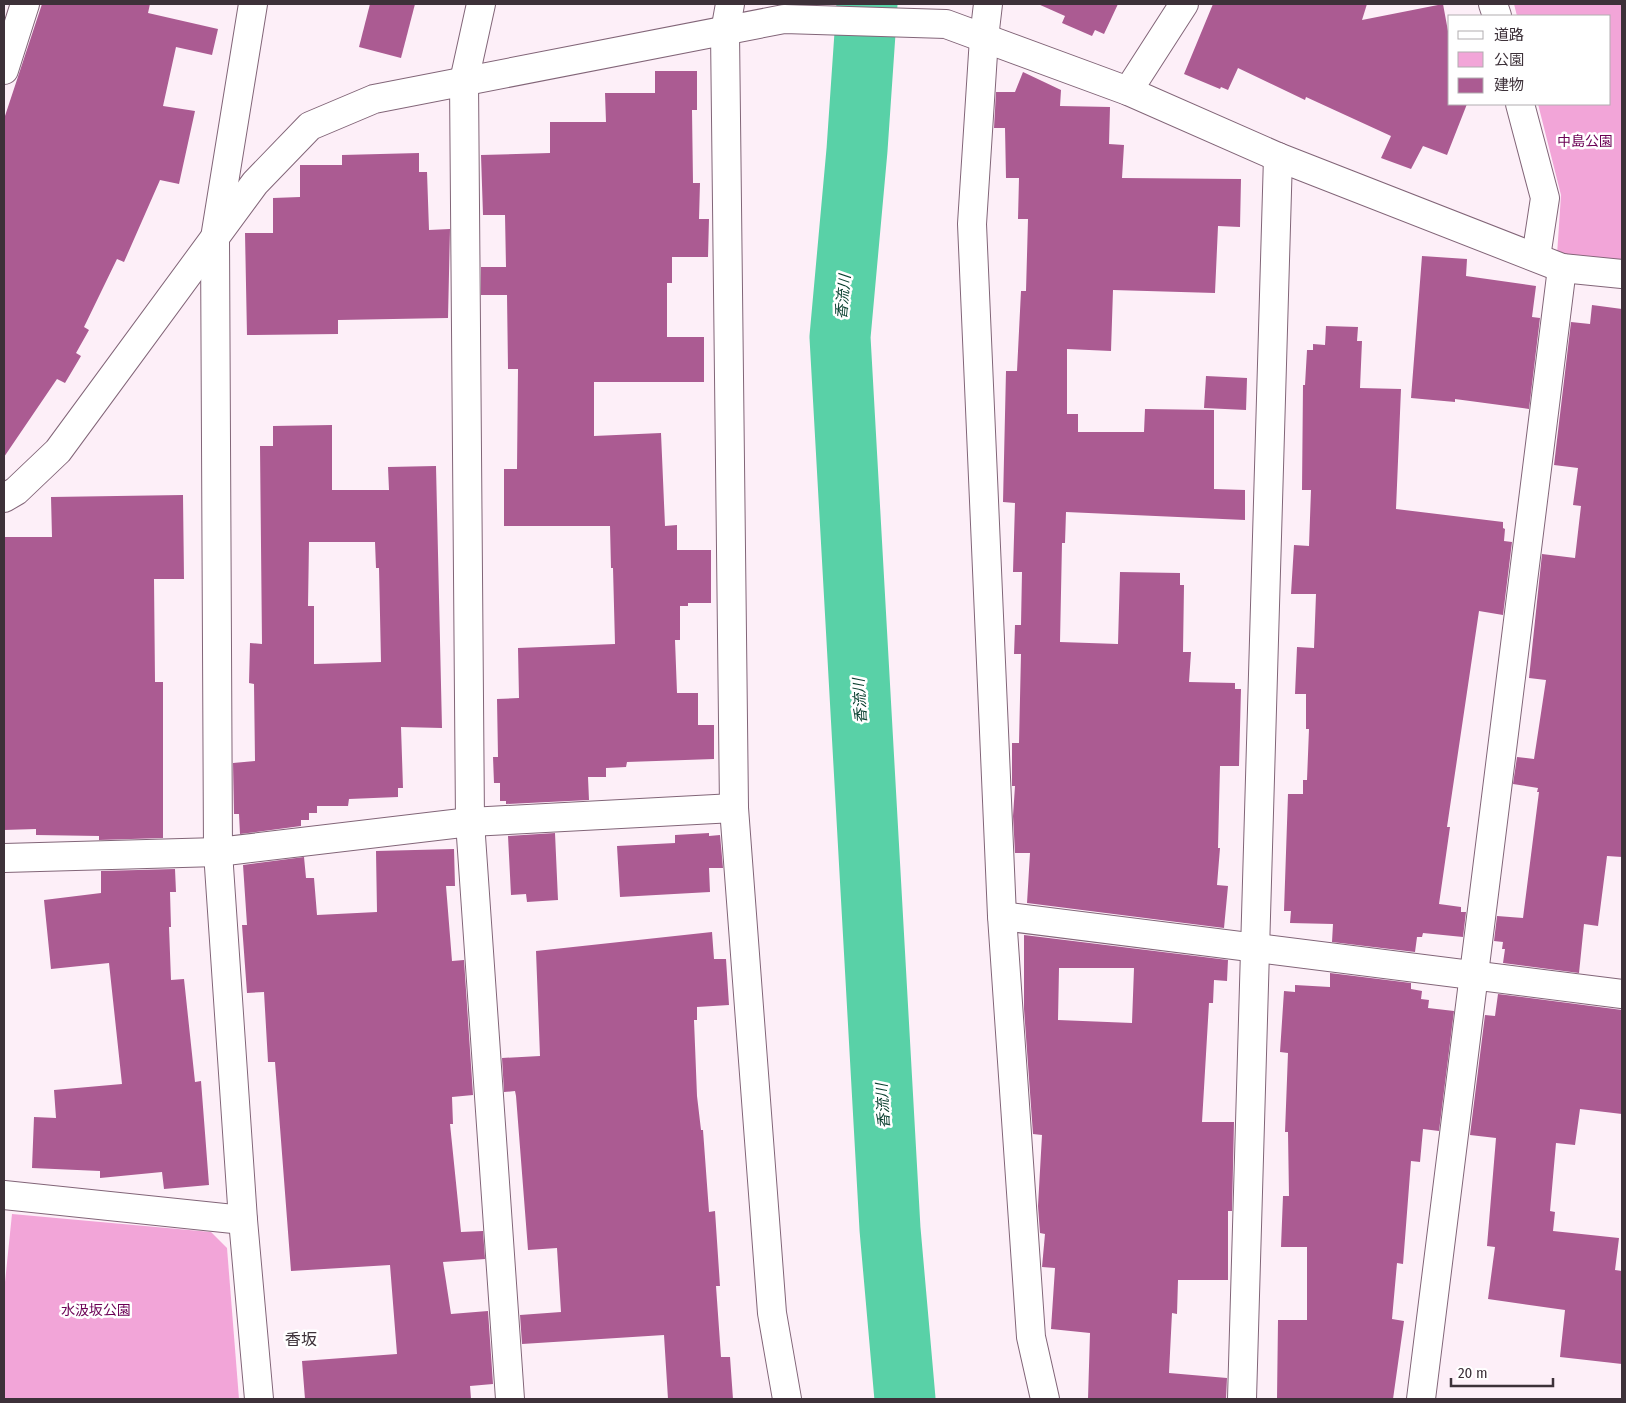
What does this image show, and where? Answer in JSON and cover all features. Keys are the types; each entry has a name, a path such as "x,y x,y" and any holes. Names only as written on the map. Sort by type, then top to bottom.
{"street":[{"path":"4,70 25,4"},
{"path":"253,4 215,238 218,852 243,1220 259,1399"},
{"path":"481,4 464,81 470,822 510,1399"},
{"path":"730,4 725,32 734,808 772,1313 787,1399"},
{"path":"988,4 984,38 972,224 1002,916 1031,1338 1045,1399"},
{"path":"1128,91 1184,4"},
{"path":"4,498 16,491 58,451 255,183 310,126 374,99 784,20 946,24 1128,91 1278,157 1562,268 1622,274"},
{"path":"1520,105 1545,198 1536,257"},
{"path":"1242,1399 1278,157"},
{"path":"1421,1399 1562,268"},
{"path":"4,858 218,852 470,822 734,808"},
{"path":"1002,916 1622,994"},
{"path":"4,1195 243,1220"}],"green space":[{"name":"中島公園","path":"1514,4 1622,4 1622,261 1557,255 1561,195 1538,105 1611,105 1611,15 1517,15"},
{"name":"水汲坂公園","path":"12,1214 211,1232 227,1248 239,1399 4,1399 4,1292"}],"building":[{"path":"42,4 150,4 148,13 218,29 212,55 176,47 163,106 195,111 179,184 160,180 124,262 117,259 84,327 89,330 76,353 81,356 65,383 57,379 4,457 4,119"},
{"path":"370,4 415,4 401,58 359,47"},
{"path":"1038,4 1118,4 1104,34 1095,30 1092,36 1062,23 1065,16"},
{"path":"1213,4 1367,4 1362,20 1443,4 1448,31 1448,105 1467,105 1447,155 1423,146 1411,169 1381,158 1391,136 1306,97 1305,100 1238,68 1228,90 1221,87 1220,89 1184,74"},
{"path":"655,71 697,71 697,110 692,110 693,183 700,183 699,219 709,219 708,257 672,257 672,283 667,283 667,337 704,337 704,382 594,382 594,436 661,433 665,526 677,525 677,550 711,550 711,603 688,603 688,606 680,606 680,640 675,640 677,693 698,693 698,725 714,725 714,759 627,762 626,767 606,768 606,777 588,777 589,800 506,804 506,801 500,801 500,783 494,783 493,757 498,757 497,699 519,698 518,648 615,644 613,568 611,568 610,526 504,526 504,469 517,469 518,369 508,369 507,295 481,295 481,267 506,267 505,215 483,215 481,155 550,153 550,122 606,122 605,93 655,93"},
{"path":"1023,72 1061,90 1060,106 1110,107 1109,144 1124,145 1122,178 1241,179 1240,227 1218,226 1215,293 1113,290 1111,351 1067,349 1067,414 1078,414 1078,432 1144,432 1145,409 1214,410 1214,489 1245,490 1245,520 1066,512 1065,543 1062,543 1060,642 1118,644 1120,572 1180,573 1180,585 1184,585 1183,652 1191,652 1189,682 1235,683 1235,689 1241,689 1239,766 1220,766 1218,848 1220,848 1217,885 1228,886 1224,928 1027,903 1030,853 1015,853 1013,816 1015,786 1012,786 1012,743 1019,743 1021,654 1014,654 1015,625 1021,625 1022,572 1013,572 1015,503 1003,502 1006,371 1017,371 1021,291 1026,291 1028,219 1018,219 1019,178 1006,178 1005,128 994,128 996,92 1015,92"},
{"path":"419,153 419,172 427,172 429,230 450,229 448,318 338,320 338,334 247,335 245,233 273,233 273,198 300,197 300,165 342,165 342,155"},
{"path":"1422,256 1467,259 1466,276 1536,286 1532,317 1540,318 1529,409 1455,399 1455,402 1411,398"},
{"path":"1592,305 1622,309 1622,857 1607,856 1598,926 1584,924 1579,973 1503,963 1505,949 1502,949 1503,942 1494,941 1497,916 1523,918 1539,792 1537,792 1538,788 1513,784 1517,757 1534,759 1546,680 1529,678 1542,554 1575,558 1581,506 1573,505 1578,468 1554,465 1571,322 1590,324"},
{"path":"1326,326 1358,327 1357,341 1362,341 1360,388 1401,389 1396,509 1503,522 1503,528 1505,529 1504,541 1512,542 1503,615 1479,611 1447,827 1450,827 1439,904 1461,907 1461,912 1466,912 1463,937 1423,933 1422,937 1417,937 1415,952 1332,942 1333,924 1290,923 1291,911 1284,911 1288,794 1303,794 1303,780 1307,780 1309,729 1306,729 1306,694 1295,694 1297,647 1314,648 1316,594 1291,594 1294,545 1309,546 1311,490 1302,490 1303,385 1305,385 1307,350 1313,350 1313,344 1325,345"},
{"path":"1206,376 1247,378 1246,410 1204,408"},
{"path":"332,425 332,490 389,490 388,467 436,466 442,728 401,727 403,788 398,788 398,797 349,799 348,806 317,806 317,813 309,813 309,820 301,820 301,826 240,834 239,814 234,814 233,763 255,761 254,684 249,683 250,643 262,644 260,446 273,446 273,426","holes":["309,542 375,542 376,568 379,568 381,662 314,664 314,606 308,606"]},
{"path":"183,495 184,579 154,579 155,682 163,682 163,838 99,840 99,836 36,835 36,829 4,830 4,537 52,537 51,497"},
{"path":"555,833 558,900 527,902 526,894 511,895 508,836"},
{"path":"709,833 709,836 720,835 723,868 709,868 710,892 620,897 617,846 675,843 675,835"},
{"path":"454,849 455,886 446,886 452,961 464,960 473,1095 452,1097 453,1124 450,1124 461,1232 483,1231 485,1259 443,1262 451,1314 488,1311 493,1384 470,1386 471,1399 305,1399 302,1361 397,1354 390,1265 291,1271 275,1062 268,1062 264,992 247,993 242,925 247,925 243,865 304,857 306,878 314,878 317,915 377,912 376,851"},
{"path":"175,869 176,892 170,892 171,980 184,979 195,1082 201,1081 209,1185 164,1189 162,1172 100,1178 100,1171 32,1168 34,1117 56,1118 54,1090 122,1084 109,963 51,969 44,900 101,893 101,871"},
{"path":"712,932 714,959 726,959 729,1005 697,1007 697,1020 694,1020 697,1096 701,1130 703,1130 709,1212 715,1211 720,1286 716,1286 721,1357 730,1357 733,1399 668,1399 664,1335 522,1344 520,1315 561,1312 557,1248 528,1250 516,1096 515,1091 504,1092 502,1058 540,1056 536,951"},
{"path":"1024,935 1228,960 1227,981 1214,980 1213,1003 1209,1003 1202,1122 1234,1122 1232,1211 1228,1211 1228,1280 1178,1280 1177,1314 1172,1313 1169,1373 1227,1378 1226,1399 1088,1399 1090,1333 1051,1329 1055,1268 1042,1267 1045,1234 1040,1233 1038,1206 1042,1135 1033,1134 1024,1009","holes":["1059,968 1134,968 1132,1023 1058,1020"]},
{"path":"1330,973 1411,983 1411,989 1422,991 1421,999 1429,1000 1428,1008 1454,1011 1439,1131 1423,1129 1420,1162 1411,1161 1403,1264 1397,1263 1392,1319 1404,1321 1393,1399 1277,1399 1278,1320 1307,1320 1307,1247 1281,1247 1283,1196 1289,1196 1288,1132 1285,1132 1288,1053 1280,1052 1284,991 1295,992 1295,985 1330,987"},
{"path":"1498,994 1622,1010 1622,1114 1580,1109 1575,1145 1556,1143 1550,1211 1555,1212 1553,1231 1619,1238 1615,1270 1622,1271 1622,1364 1560,1357 1565,1310 1488,1299 1495,1247 1487,1246 1496,1138 1470,1135 1485,1015 1495,1016"}],"waterway":[{"name":"香流川","path":"867,4 857,150 840,337 890,1229 905,1399"}],"district":[{"name":"香坂","path":"301,1339"}]}
